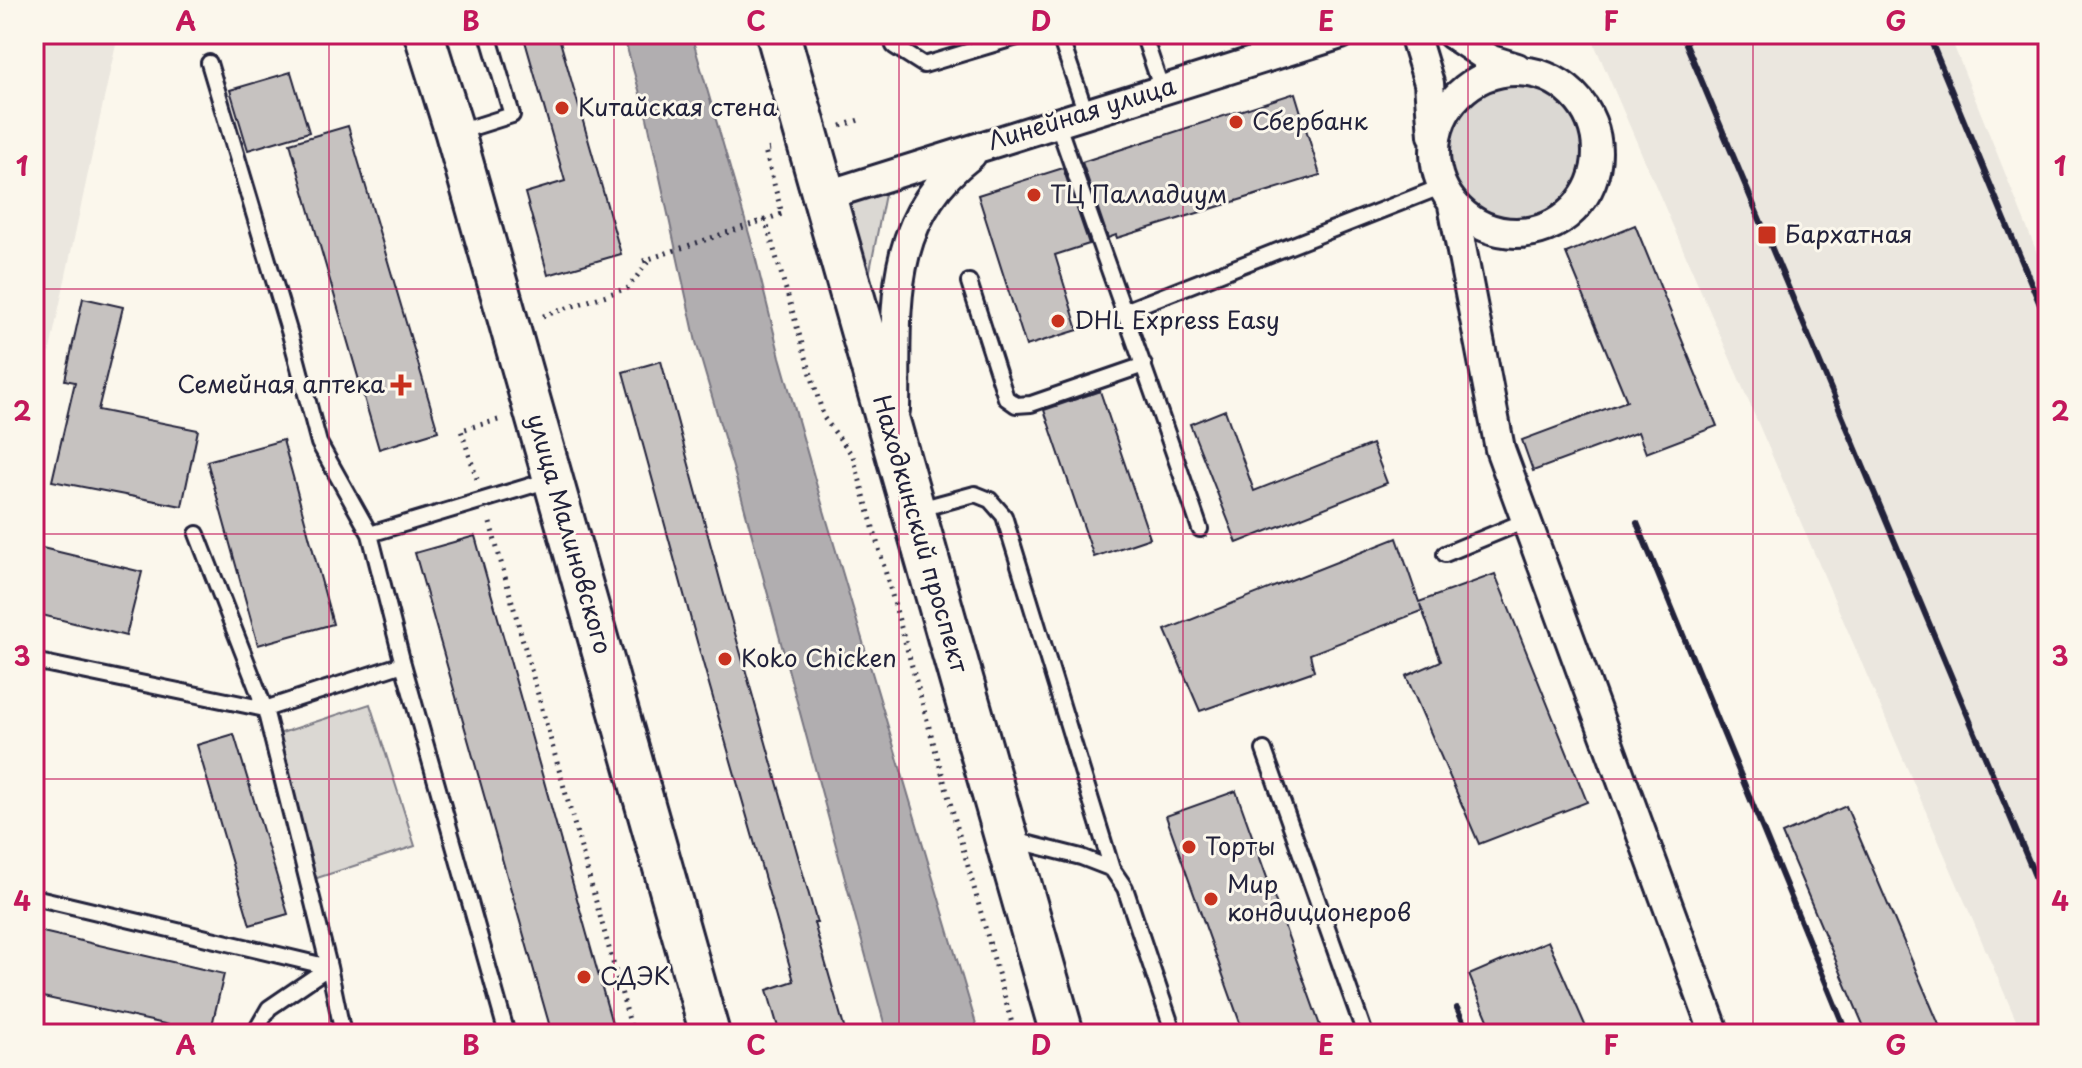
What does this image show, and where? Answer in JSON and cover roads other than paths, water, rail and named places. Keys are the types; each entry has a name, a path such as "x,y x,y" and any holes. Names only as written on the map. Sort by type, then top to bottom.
{"main road":[{"name":"улица Малиновского","path":"424,34 455,133 710,1034"},
{"name":"Находкинский проспект","path":"778,34 1062,1034"}],"street":[{"name":"Линейная улица","path":"824,196 1341,34"},
{"path":"1414,34 1429,83 1438,173 1448,196 1500,449 1715,1034"},
{"path":"1448,196 1479,226 1508,234 1540,231 1567,216 1589,189 1598,155 1593,123 1579,99 1556,80 1491,60 1452,34"},
{"path":"1434,149 1442,116 1464,89 1494,73 1526,70"},
{"path":"895,446 897,282 908,242 924,205 947,173 985,145"}],"lane":[{"path":"455,133 512,115 488,34"},
{"path":"890,34 894,46 924,65 1027,34"},
{"path":"1059,34 1086,113"},
{"path":"1143,34 1162,90"},
{"path":"209,63 290,334 319,443 370,534 403,664 507,1034"},
{"path":"1057,122 1200,529"},
{"path":"1122,312 1448,196"},
{"path":"969,282 1006,398 1016,405 1031,404 1144,365"},
{"path":"370,534 553,479"},
{"path":"913,511 975,494 990,500 1004,516 1112,869 1125,888 1174,1034"},
{"path":"1445,554 1525,521"},
{"path":"197,534 265,709 343,1034"},
{"path":"34,661 265,709 403,664"},
{"path":"1264,750 1365,1034"},
{"path":"1006,838 1081,857 1112,869"},
{"path":"34,897 329,967"},
{"path":"254,1034 269,1008 329,967"}],"railway":[{"path":"1682,34 2048,907"},
{"path":"1928,34 2048,324"},
{"path":"1637,523 1847,1034"},
{"path":"1457,1008 1469,1034"}],"place":[{"name":"Китайская стена","path":"562,108"},
{"name":"Сбербанк","path":"1236,122"},
{"name":"ТЦ Палладиум","path":"1034,195"},
{"name":"Бархатная","path":"1767,235"},
{"name":"DHL Express Easy","path":"1058,321"},
{"name":"Семейная аптека","path":"401,385"},
{"name":"Koko Chicken","path":"725,659"},
{"name":"Торты","path":"1189,847"},
{"name":"Мир кондиционеров","path":"1211,899"},
{"name":"СДЭК","path":"584,977"}]}
